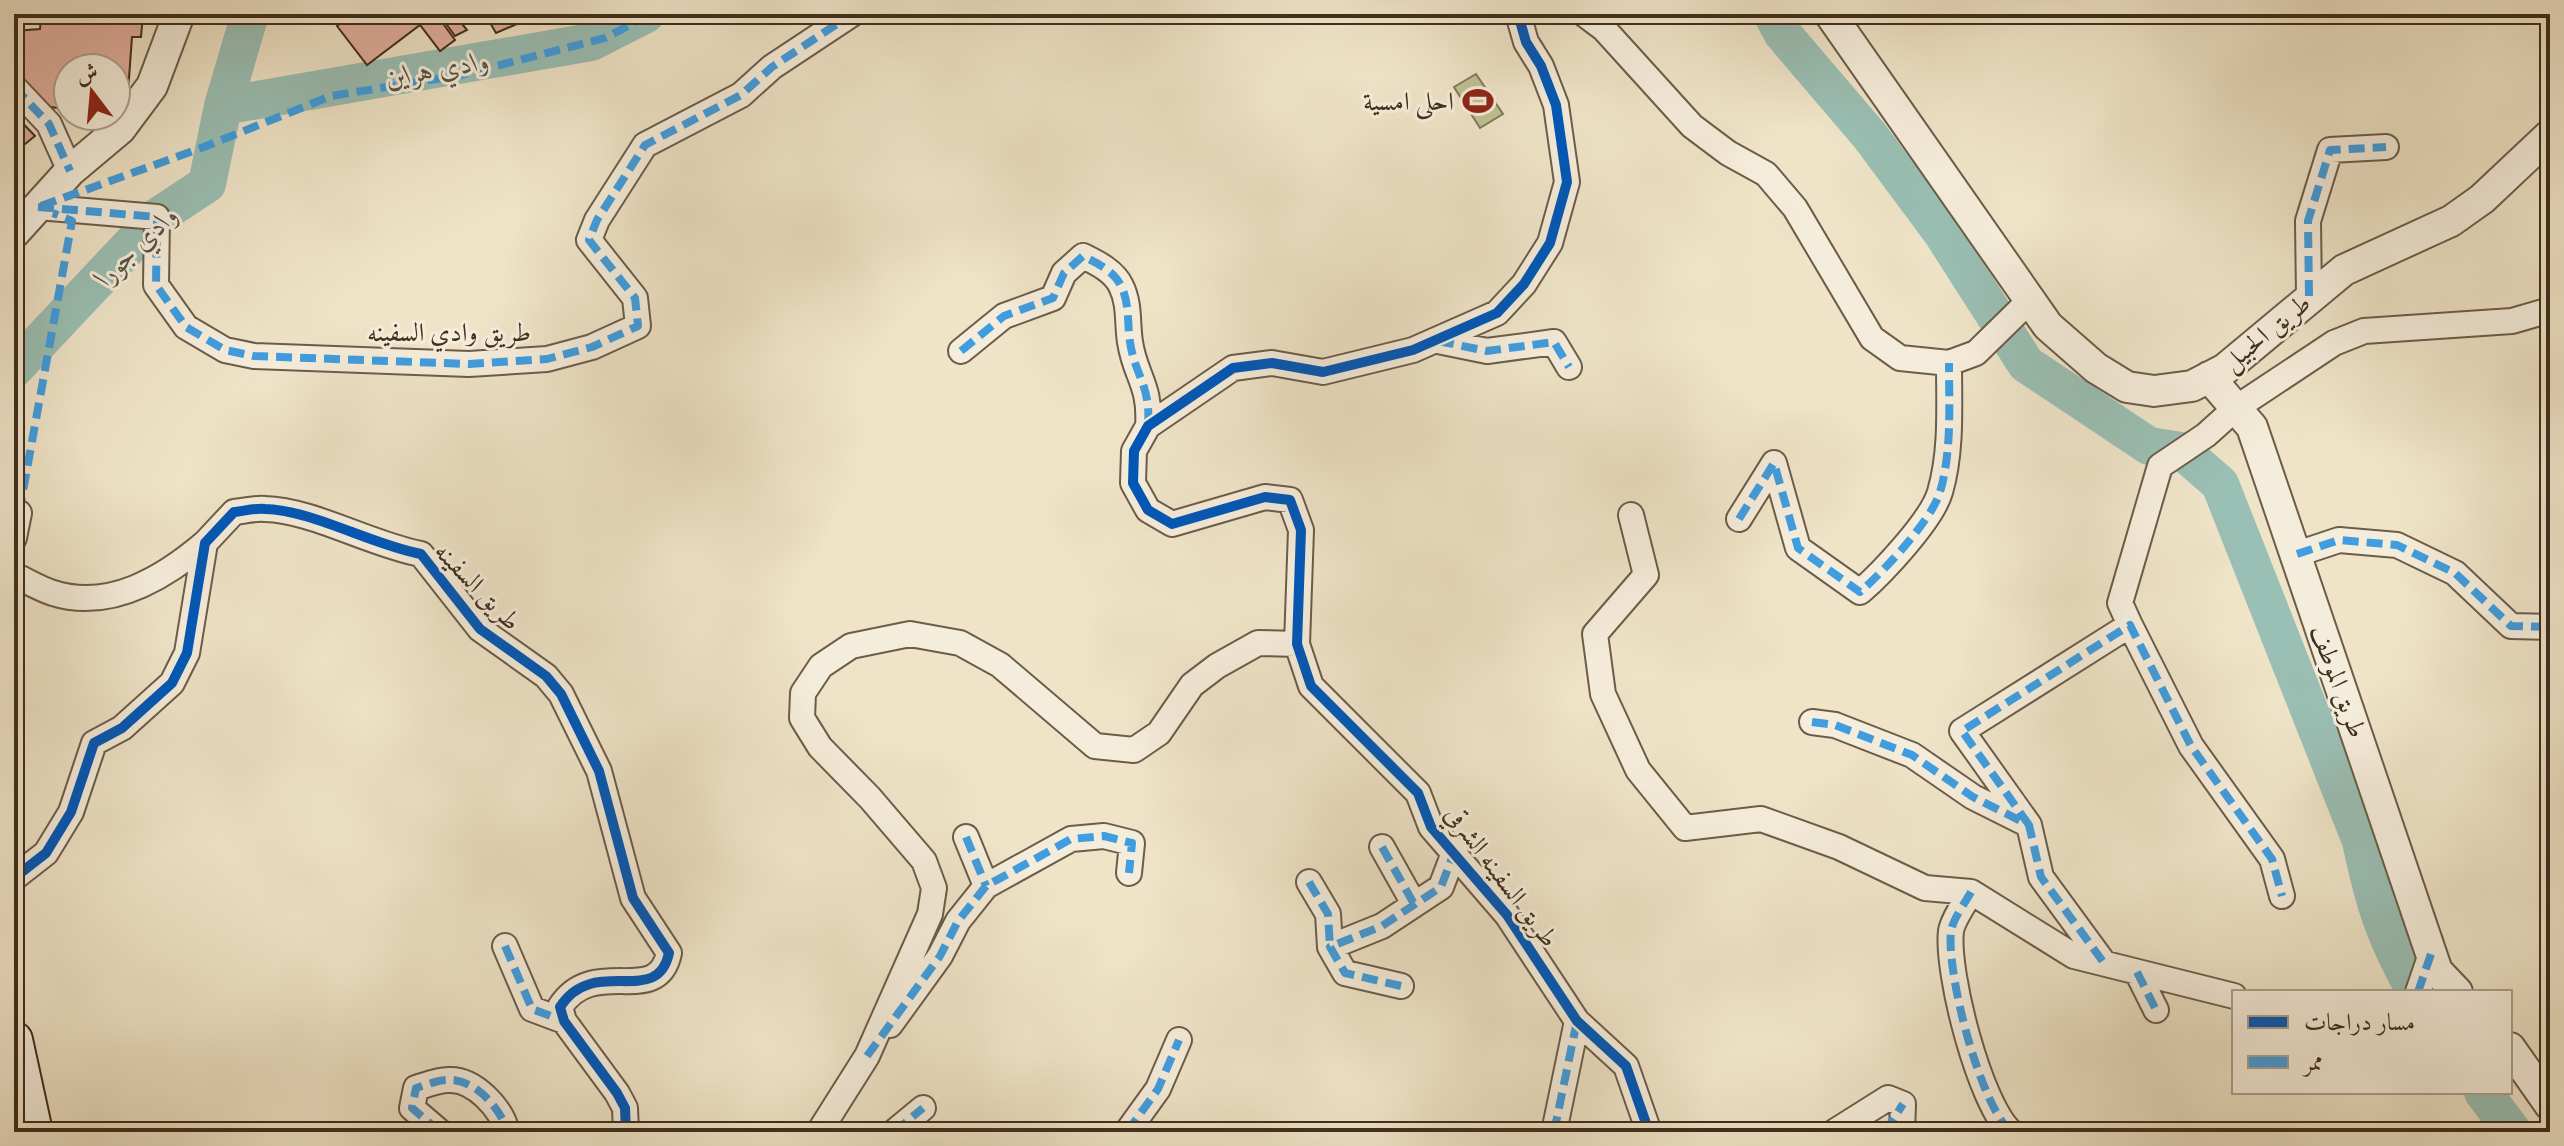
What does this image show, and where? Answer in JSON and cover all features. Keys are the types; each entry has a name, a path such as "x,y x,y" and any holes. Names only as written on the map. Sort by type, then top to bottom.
{"main road":[{"path":"14,1040 34,1132"}],"street":[{"path":"14,233 70,171 120,129 152,86 179,14"},
{"name":"طريق وادي السفينه","path":"38,207 157,217 156,285 186,327 225,350 254,356 409,363 547,359 592,347 638,326 635,298 589,240 597,220 645,145 741,95 772,67 852,14"},
{"path":"1148,426 1233,368 1272,363 1323,372 1438,341 1497,313 1524,284 1550,243 1561,214 1567,182 1556,105 1541,66 1526,42 1518,14"},
{"path":"1584,14 1604,29 1692,126 1728,153 1766,174 1795,208 1872,338 1900,358 1949,363 1976,353 2028,302"},
{"name":"طريق الحبيل","path":"1830,14 1990,240 2028,302 2073,350 2127,387 2154,391 2192,386 2225,369 2344,270 2451,221 2482,199 2550,135"},
{"path":"14,87 49,124 70,171"},
{"path":"2309,296 2308,221 2330,150 2386,147"},
{"path":"961,351 1004,316 1053,298 1064,273 1083,256 1104,267 1121,285 1128,311 1130,344 1150,400 1148,426"},
{"path":"2282,896 2272,859 2191,746 2120,603 2160,466 2206,435 2236,408 2334,343 2364,331 2512,321 2550,310"},
{"path":"1438,341 1487,351 1554,342 1569,367"},
{"path":"1739,519 1774,463 1798,548 1860,592 1891,565 1940,495 1949,430 1949,363"},
{"name":"طريق الموطف","path":"2209,377 2252,427 2437,971 2455,990"},
{"name":"طريق السفينه الشرقي","path":"1148,426 1134,451 1133,483 1148,510 1172,524 1265,497 1290,500 1301,530 1297,644 1311,686 1418,793 1431,827 1455,850 1529,945 1577,1021 1626,1066 1649,1132"},
{"name":"طريق السفينه","path":"14,575 55,594 99,596 139,589 175,569 234,512 267,508 389,548 421,554 480,629 546,676 561,694 599,771 633,898 669,953 666,968 644,982 597,979 568,994 560,1007 564,1021"},
{"path":"14,538 19,513"},
{"path":"1631,515 1646,575 1595,634 1603,694 1638,770 1685,828 1761,819 1839,847 1925,888 1971,892 2074,956 2232,996"},
{"path":"2297,554 2339,540 2397,545 2455,573 2511,626 2550,627"},
{"path":"14,878 46,853 65,822 94,743 122,728 172,683 187,653 205,543"},
{"path":"2104,963 2041,877 2029,825 1962,731 2130,625"},
{"path":"867,1056 930,914 934,888 924,861 870,798 820,747 802,718 803,693 821,666 851,646 910,634 960,643 1000,665 1095,746 1134,750 1159,733 1192,685 1217,666 1258,643 1297,644"},
{"path":"1812,722 1835,725 1912,755 1973,797 2029,825"},
{"path":"819,1132 867,1056 940,956 958,921 986,886 1071,839 1104,836 1132,843 1129,873"},
{"path":"966,837 986,886"},
{"path":"1382,847 1414,904"},
{"path":"1330,947 1382,926 1441,887 1455,850"},
{"path":"1309,882 1328,914 1330,947 1345,973 1401,986"},
{"path":"1971,892 1951,930 1958,993 1971,1059 2011,1132"},
{"path":"505,946 532,1009 564,1021 617,1093 625,1108 626,1132"},
{"path":"2419,990 2431,954"},
{"path":"2137,972 2156,1010"},
{"path":"1554,1132 1577,1021"},
{"path":"1127,1132 1158,1089 1179,1040"},
{"path":"2512,1051 2550,1105"},
{"path":"440,1132 412,1108 416,1088 451,1079 481,1092 504,1120 507,1132"},
{"path":"1834,1132 1888,1098 1903,1104"},
{"path":"1885,1132 1903,1104"},
{"path":"1902,1132 1903,1104"},
{"path":"894,1132 923,1108"}],"green space":[{"name":"احلى امسية","path":"1476,74 1503,114 1480,128 1454,87"}],"building":[{"path":"41,14 143,14 141,37 132,37 131,52 52,52 52,107 35,104 14,66 14,31 40,29"},
{"path":"353,14 436,14 455,40 440,51 420,25 367,65 337,26"},
{"path":"439,14 454,14 467,30 455,36"},
{"path":"485,14 540,14 496,33"},
{"path":"14,114 35,136 14,153"}],"waterway":[{"name":"وادي جورا","path":"14,369 157,217 207,184 223,106 250,14"},
{"name":"وادي هراين","path":"223,106 591,42 646,14"},
{"path":"1772,14 1783,34 1870,136 1942,233 2026,364 2149,446 2182,451 2220,484 2361,841 2370,882 2388,936 2415,990"},
{"path":"14,347 24,359"},
{"path":"2484,1094 2513,1132"}],"marked path":[{"path":"41,206 204,147 331,96 461,75 605,38 651,14"},
{"path":"38,207 157,217 156,285 186,327 225,350 254,356 469,364 547,359 592,347 638,326 635,298 589,240 597,220 645,145 741,95 772,67 852,14"},
{"path":"14,87 49,124 70,171"},
{"path":"2309,296 2308,221 2330,150 2386,147"},
{"path":"19,513 72,221 53,213"},
{"path":"961,351 1004,316 1053,298 1064,273 1083,256 1110,272 1124,293 1132,354 1147,400 1148,426"},
{"path":"1438,341 1487,351 1554,342 1569,367"},
{"path":"1739,519 1774,463 1798,548 1860,592 1917,531 1940,492 1948,444 1949,363"},
{"path":"2297,554 2339,540 2397,545 2455,573 2511,626 2550,627"},
{"path":"2029,825 1962,731 2130,625 2191,746 2272,859 2282,896"},
{"path":"1812,722 1835,725 1912,755 1973,797 2029,825 2041,877 2104,963"},
{"path":"867,1056 940,956 958,921 986,886 1071,839 1104,836 1132,843 1129,873"},
{"path":"966,837 986,886"},
{"path":"1382,847 1414,904"},
{"path":"1401,986 1345,973 1330,947 1382,926 1441,887 1455,850"},
{"path":"1309,882 1328,914 1330,947"},
{"path":"1971,892 1951,931 1954,976 1977,1067 1999,1117 2011,1132"},
{"path":"505,946 532,1009 564,1021"},
{"path":"2419,990 2431,954"},
{"path":"2137,972 2156,1010"},
{"path":"1554,1132 1577,1021"},
{"path":"1127,1132 1158,1089 1179,1040"},
{"path":"440,1132 412,1108 416,1088 448,1080 467,1084 485,1097 499,1114 507,1132"},
{"path":"1885,1132 1903,1104"},
{"path":"894,1132 923,1108"}],"cycle path":[{"path":"1518,14 1526,42 1541,66 1556,105 1567,182 1550,243 1524,284 1497,313 1413,350 1323,372 1272,363 1233,368 1148,426 1134,451 1133,483 1148,510 1172,524 1265,497 1290,500 1301,530 1297,644 1311,686 1418,793 1431,827 1507,915 1577,1021 1626,1066 1649,1132"},
{"path":"14,878 46,853 71,812 94,743 122,728 172,683 187,653 205,543 234,512 261,509 302,515 421,554 480,629 546,676 561,694 599,771 633,898 669,953 662,969 652,978 590,984 574,992 560,1007 564,1021 625,1108 626,1132"}],"place":[{"name":"احلى امسية","path":"1478,101"}]}
